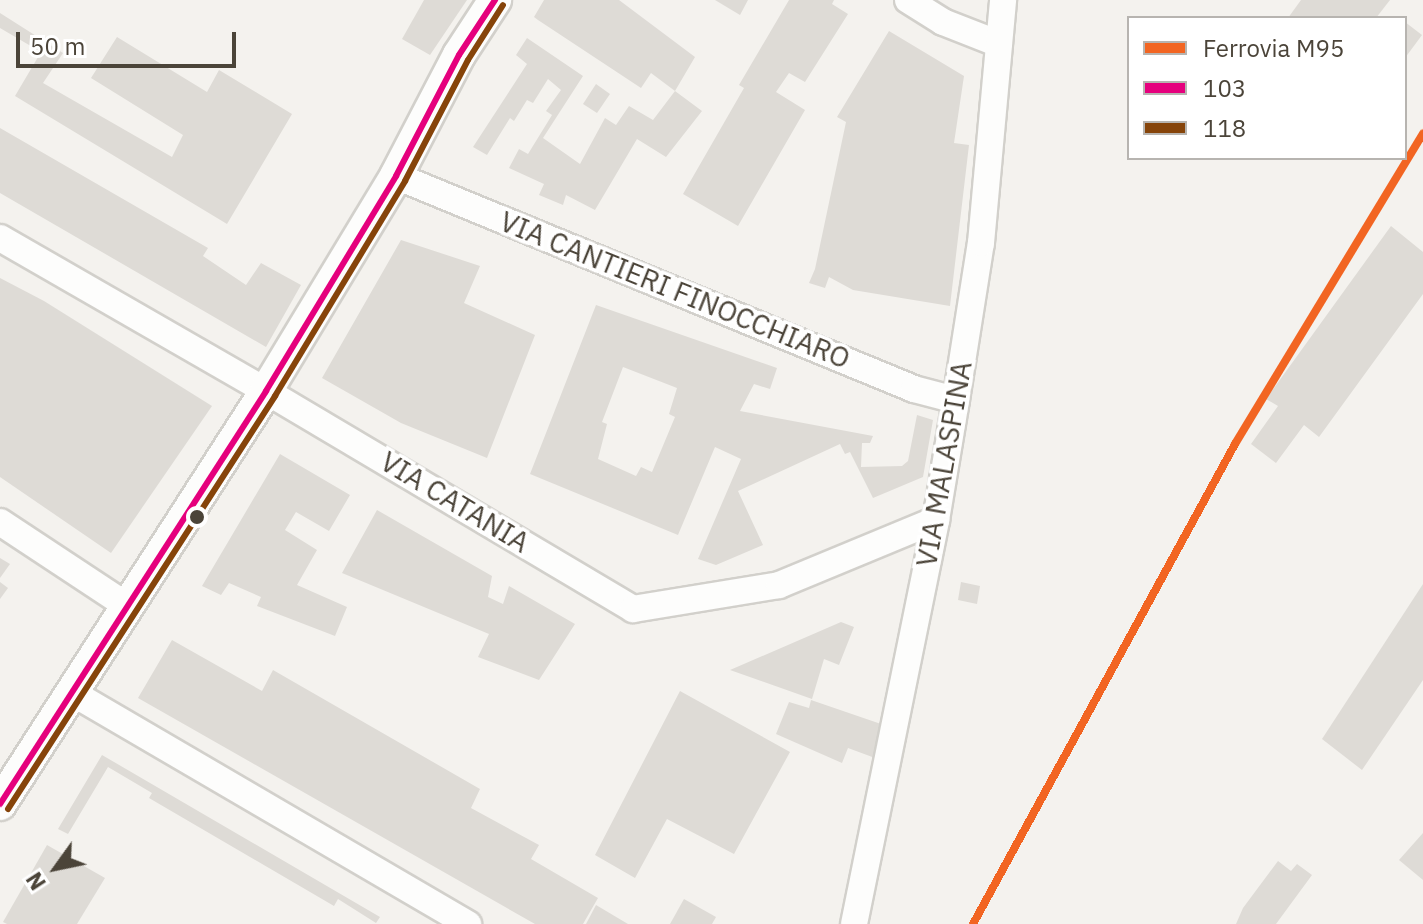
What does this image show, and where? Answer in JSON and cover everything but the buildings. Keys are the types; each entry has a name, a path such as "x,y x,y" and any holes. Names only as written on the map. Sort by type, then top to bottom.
{"street":[{"path":"0,804 266,391 396,176 459,55 495,0"},
{"path":"908,0 943,22 999,44"},
{"name":"VIA MALASPINA","path":"854,924 936,520 956,400 981,243 1003,0"},
{"name":"VIA CANTIERI FINOCCHIARO","path":"396,176 914,389 956,400"},
{"name":"VIA CATANIA","path":"0,238 266,391 633,609 779,585 936,520"},
{"path":"0,522 126,605"},
{"path":"71,692 429,914 468,924"}],"rail line":[{"name":"M95","path":"973,924 1235,444 1423,134"}],"transit line":[{"name":"103","path":"0,804 266,391 396,176 459,55 495,0"},
{"name":"118","path":"8,809 275,396 405,181 468,60 503,5"}]}
